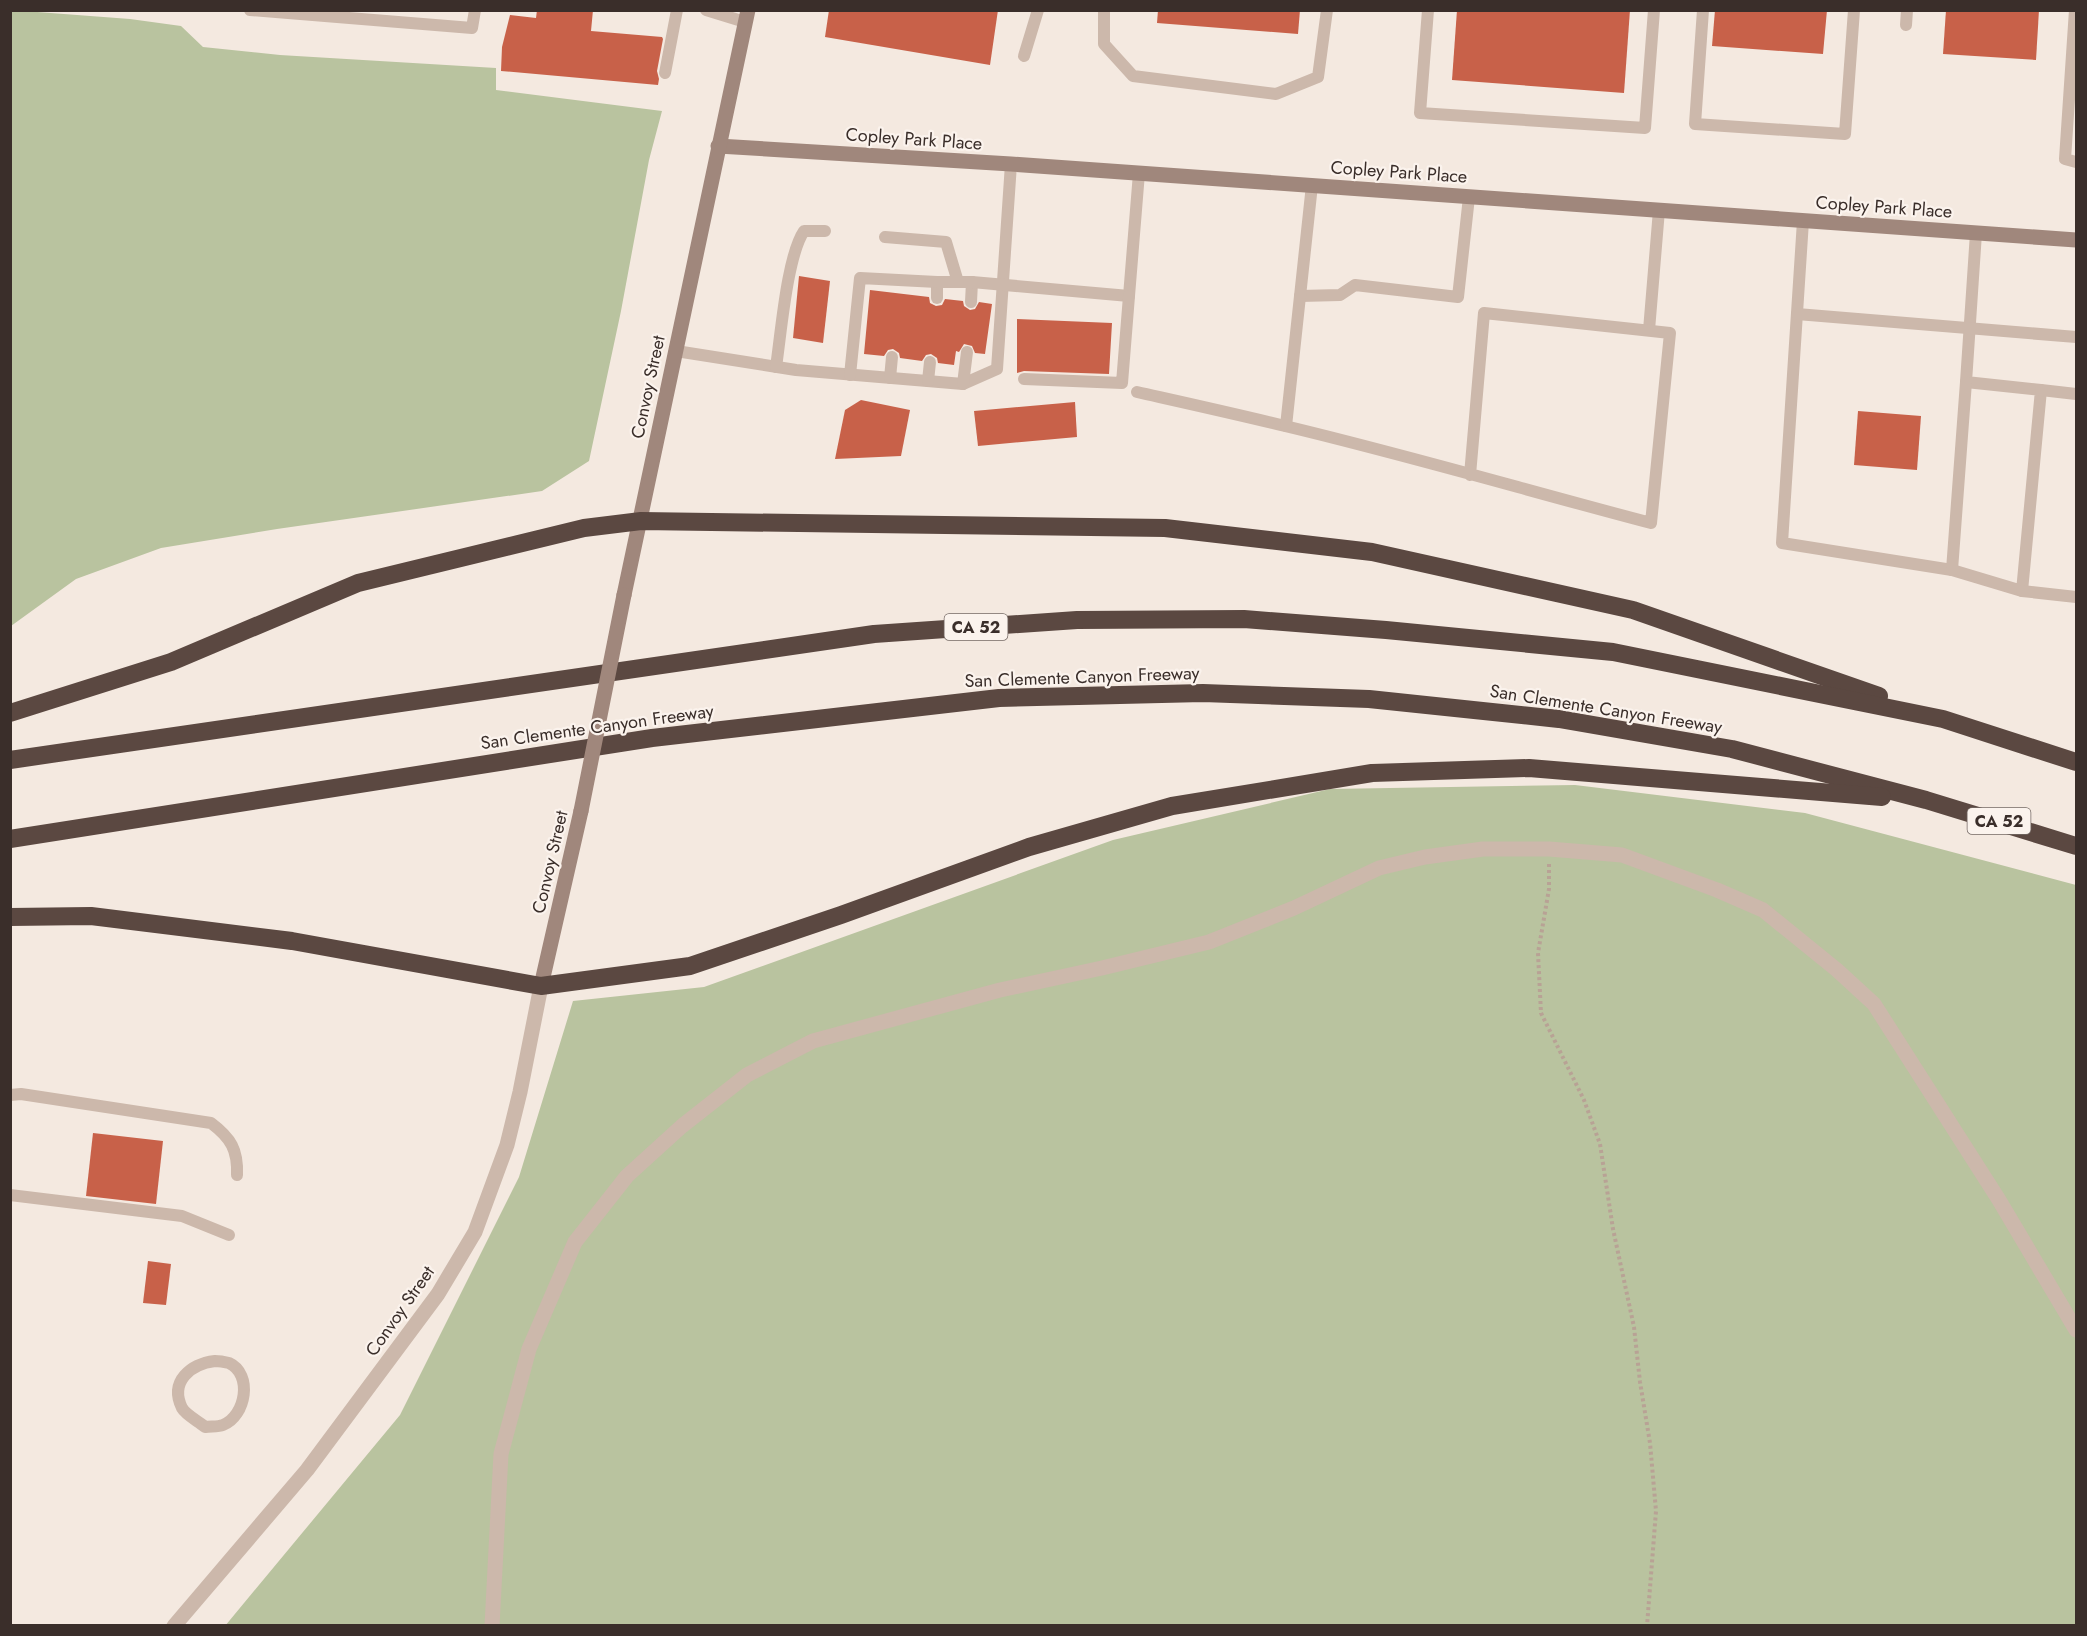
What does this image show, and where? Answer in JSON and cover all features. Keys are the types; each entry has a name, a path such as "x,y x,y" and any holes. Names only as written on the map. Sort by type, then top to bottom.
{"highway":[{"path":"10,713 171,662 358,583 584,528 640,521 1165,528 1372,552 1633,610 1943,719"},
{"name":"CA 52","path":"10,760 874,634 1077,620 1245,619 1613,652 1943,719 2076,762"},
{"name":"San Clemente Canyon Freeway","path":"10,839 652,738 999,698 1179,694 1369,699 1559,719 1732,749 1926,800 2076,846"},
{"path":"10,917 91,916 269,938 541,986 690,966 841,915 1029,847 1172,806 1372,773 1529,768 1742,787 1926,800"}],"main road":[{"name":"Convoy Street","path":"541,986 581,811 624,595 747,16"},
{"name":"Copley Park Place","path":"718,146 1011,164 2076,240"}],"street":[{"path":"492,1626 501,1455 529,1349 575,1242 627,1176 682,1126 747,1075 813,1041 1000,990 1209,942 1294,908 1379,868 1425,857 1483,849 1549,849 1622,855 1717,890 1762,910 1837,970 1874,1004 1999,1200 2076,1330"},
{"name":"Convoy Street","path":"174,1626 307,1470 438,1294 475,1233 507,1145 541,986"}],"lane":[{"path":"250,10 472,28 475,10"},
{"path":"665,72 677,10"},
{"path":"706,10 747,16"},
{"path":"1024,56 1038,10"},
{"path":"1104,10 1104,44 1133,76 1276,94 1318,77 1327,10"},
{"path":"1428,10 1420,113 1645,128 1654,10"},
{"path":"1703,10 1695,124 1845,134 1854,10"},
{"path":"1906,25 1907,10"},
{"path":"2074,10 2065,159 2076,162"},
{"path":"676,351 776,367 963,384 997,369 1011,164"},
{"path":"1024,379 1122,382 1139,173"},
{"path":"1286,426 1312,185"},
{"path":"1300,296 1340,295 1355,285 1458,297 1469,197"},
{"path":"1649,330 1659,210"},
{"path":"1803,221 1782,543 1952,570 2022,591 2076,597"},
{"path":"776,367 791,269 799,238 804,231 825,231"},
{"path":"1952,570 1977,233"},
{"path":"885,237 946,242 958,282"},
{"path":"850,375 860,278 898,286 937,282 972,282 1129,296"},
{"path":"937,282 937,297"},
{"path":"971,302 972,282"},
{"path":"1137,392 1286,426 1651,524 1670,333 1484,313 1470,475"},
{"path":"1797,314 2076,337"},
{"path":"963,384 967,352"},
{"path":"890,378 892,357"},
{"path":"928,381 930,362"},
{"path":"1966,382 2076,394"},
{"path":"2022,591 2041,390"},
{"path":"10,1095 21,1094 211,1123 226,1134 238,1157 237,1175"},
{"path":"10,1195 182,1216 229,1235"},
{"path":"214,1361 229,1363 243,1378 244,1396 236,1414 224,1425 205,1426 183,1409 178,1395 180,1379 201,1363 214,1361"}],"path":[{"path":"1549,849 1549,889 1538,953 1541,1013 1584,1100 1600,1144 1613,1228 1634,1327 1650,1443 1656,1511 1647,1626"}],"green space":[{"path":"11,10 130,19 181,26 203,47 280,55 496,68 496,90 662,111 649,160 621,311 589,461 542,491 161,548 76,579 11,626"},
{"path":"1575,785 1805,813 2076,885 2076,1625 225,1626 400,1415 519,1177 573,1001 704,987 1113,840 1330,789"}],"building":[{"path":"537,10 593,10 591,31 662,37 657,71 658,85 501,71 502,47 510,15 536,18"},
{"path":"829,10 998,10 990,65 825,37"},
{"path":"1158,10 1300,10 1298,34 1157,23"},
{"path":"1457,10 1630,10 1624,93 1452,80"},
{"path":"1715,10 1827,10 1823,54 1712,46"},
{"path":"1946,10 2039,10 2036,60 1943,54"},
{"path":"799,276 830,281 823,343 793,338"},
{"path":"870,290 929,297 930,303 936,306 942,305 945,299 963,301 964,306 970,310 975,309 979,302 992,304 985,354 975,353 972,346 964,344 959,352 956,351 954,365 938,363 937,358 931,354 926,355 922,361 900,358 899,353 893,349 888,350 884,356 864,354"},
{"path":"1017,319 1112,323 1109,374 1024,371 1017,373"},
{"path":"861,400 910,410 901,456 835,459 845,410"},
{"path":"1075,402 1077,437 978,446 974,411"},
{"path":"1858,411 1921,416 1917,470 1854,465"},
{"path":"93,1133 163,1141 156,1204 86,1196"},
{"path":"148,1261 171,1264 166,1305 143,1303"}]}
